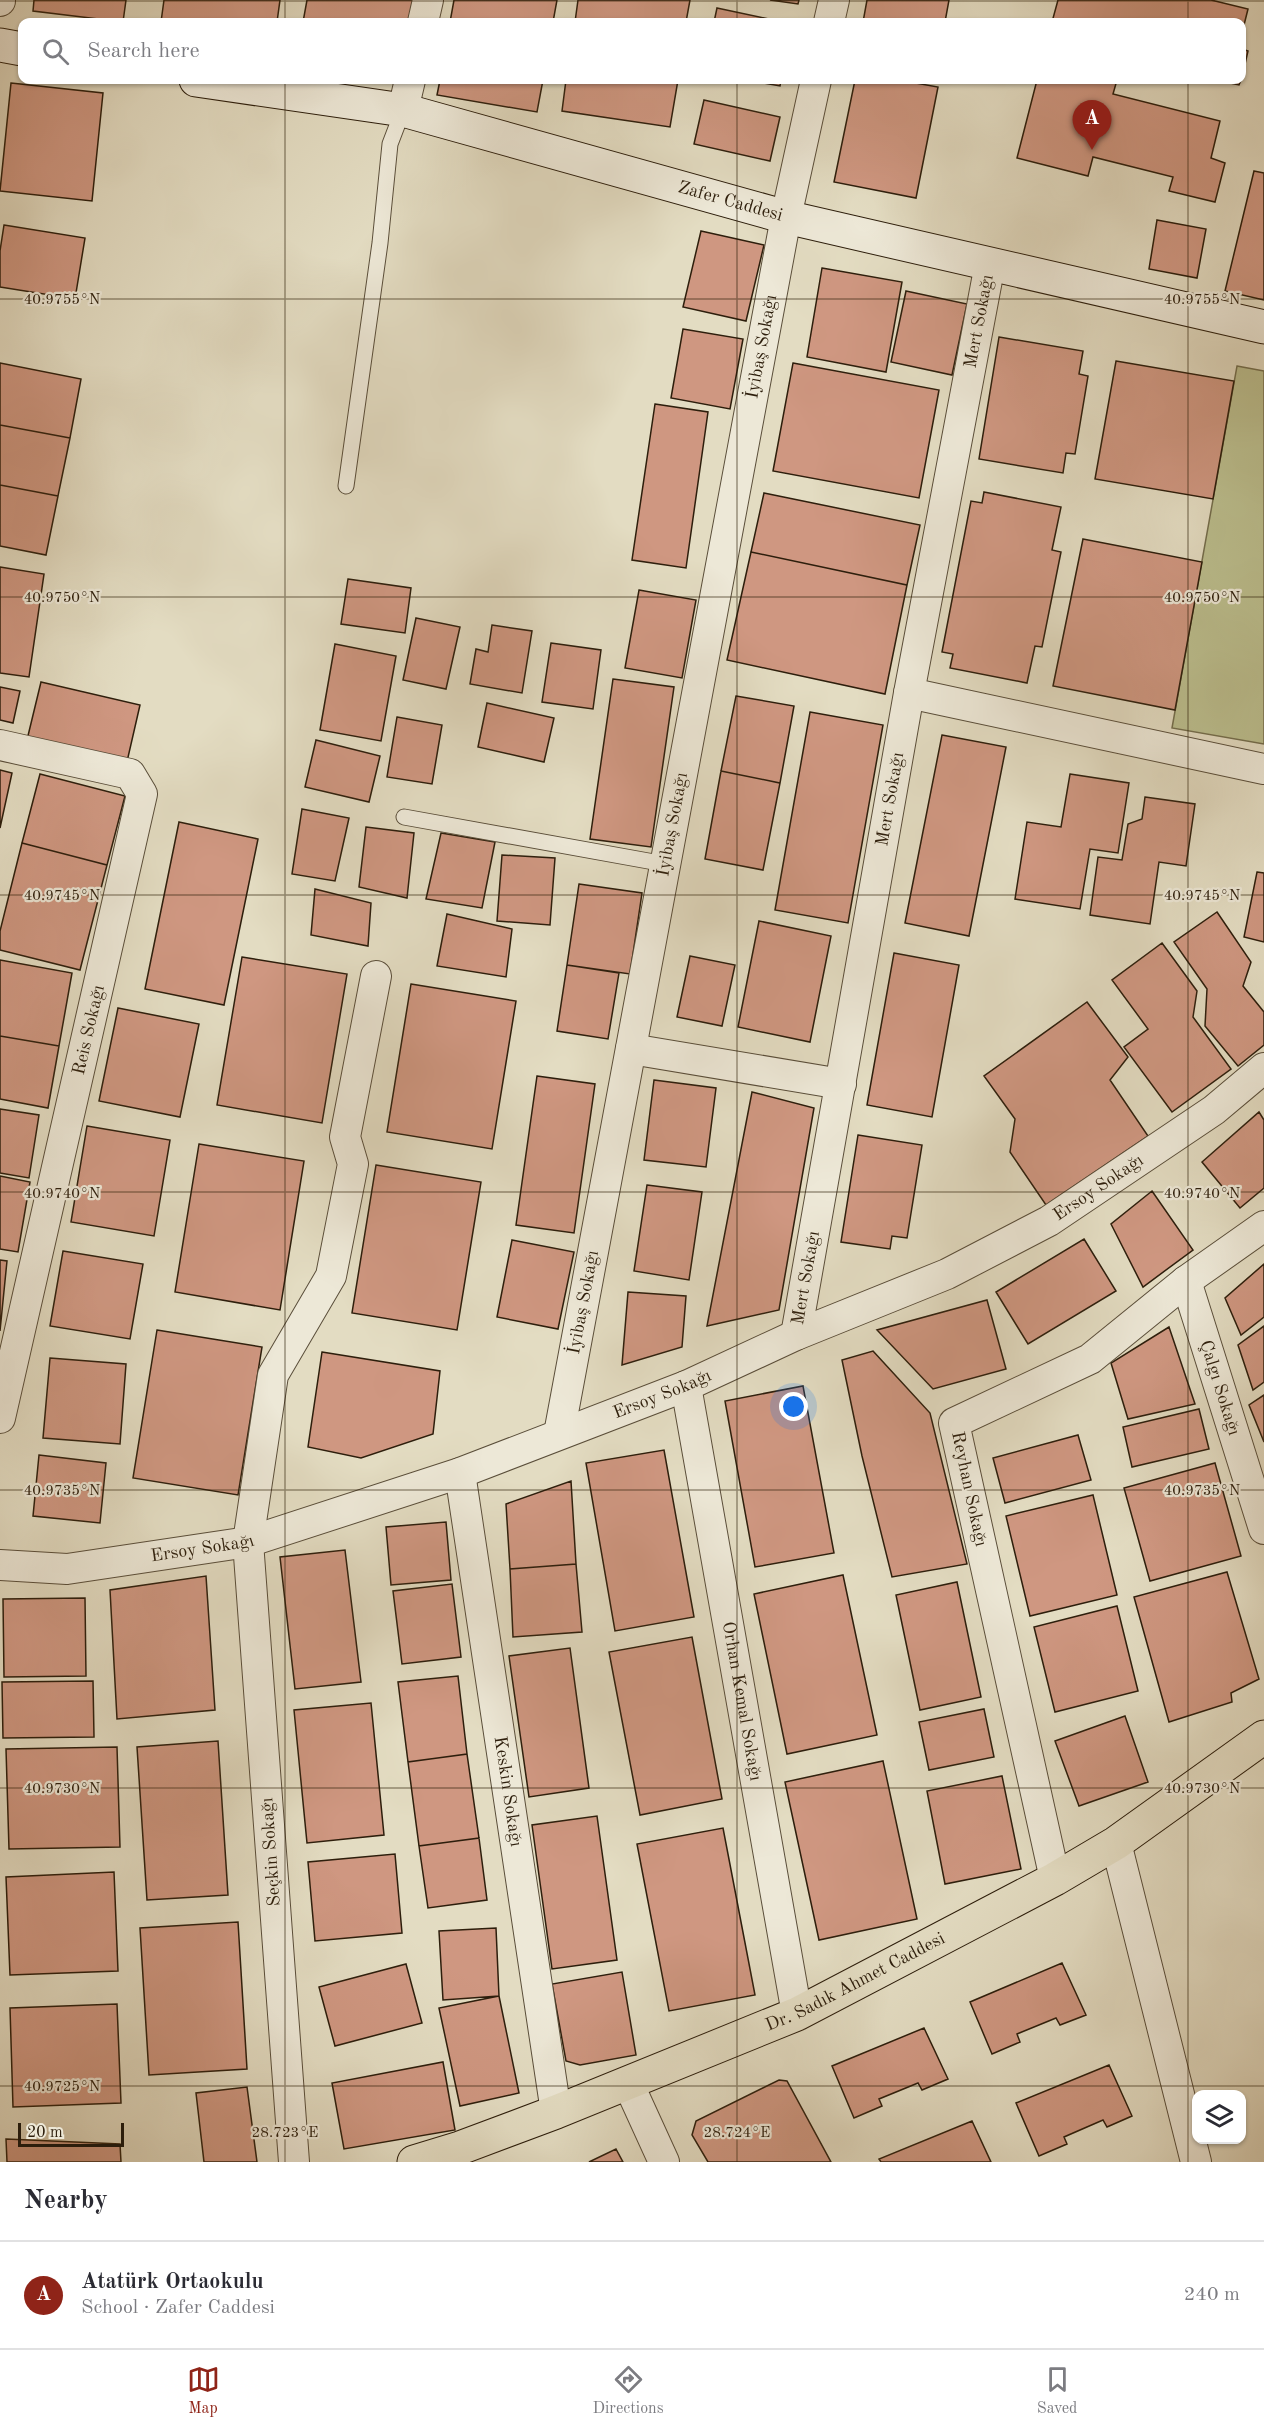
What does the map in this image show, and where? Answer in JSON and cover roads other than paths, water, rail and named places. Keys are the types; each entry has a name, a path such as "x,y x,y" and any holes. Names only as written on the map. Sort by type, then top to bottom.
{"main road":[{"name":"Dr. Sadık Ahmet Caddesi","path":"414,2162 464,2155 556,2112 797,2014 1055,1879 1116,1843 1264,1737"}],"street":[{"path":"424,18 428,0"},
{"path":"830,18 834,0"},
{"path":"0,45 18,48"},
{"name":"Zafer Caddesi","path":"252,84 407,95 786,217 1264,327"},
{"name":"İyibaş Sokağı","path":"559,1434 786,217 815,84"},
{"name":"Mert Sokağı","path":"796,1335 909,693 990,264"},
{"path":"909,693 1264,769"},
{"name":"Reis Sokağı","path":"0,746 130,774 142,795 0,1418"},
{"name":"Seçkin Sokağı","path":"294,2162 248,1542 273,1375 331,1276 354,1164 345,1137 376,976"},
{"path":"631,1049 841,1084"},
{"name":"Ersoy Sokağı","path":"0,1565 67,1569 248,1542 460,1473 686,1386 796,1335 947,1274 1049,1221 1214,1110 1264,1068"},
{"name":"Reyhan Sokağı","path":"1055,1879 954,1423 1090,1359 1186,1281 1264,1226"},
{"name":"Çalgı Sokağı","path":"1186,1281 1264,1528"},
{"name":"Orhan Kemal Sokağı","path":"686,1386 797,2014"},
{"name":"Keskin Sokağı","path":"460,1473 556,2112"},
{"path":"1116,1843 1196,2162"},
{"path":"628,2083 664,2162"}],"lane":[{"path":"346,486 380,243 390,144 407,95"},
{"path":"404,816 665,864"}],"place":[{"name":"Atatürk Ortaokulu","path":"1092,150"}]}
